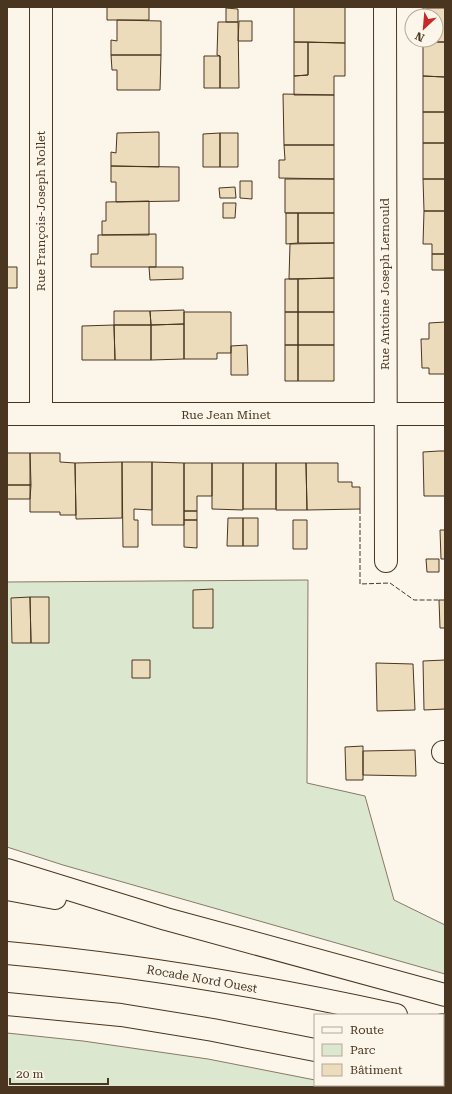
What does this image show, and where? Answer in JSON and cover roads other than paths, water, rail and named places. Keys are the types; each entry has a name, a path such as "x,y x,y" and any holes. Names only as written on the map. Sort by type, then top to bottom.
{"main road":[{"name":"Rue François-Joseph Nollet","path":"41,7 41,414"},
{"name":"Rue Antoine Joseph Lernould","path":"385,7 386,561"},
{"name":"Rue Jean Minet","path":"7,414 445,414"},
{"path":"7,870 166,919 445,995"},
{"path":"7,888 166,919"},
{"name":"Rocade Nord Ouest","path":"7,954 55,958 158,971 391,1014"},
{"path":"7,1004 121,1016 213,1030 314,1050"}]}
